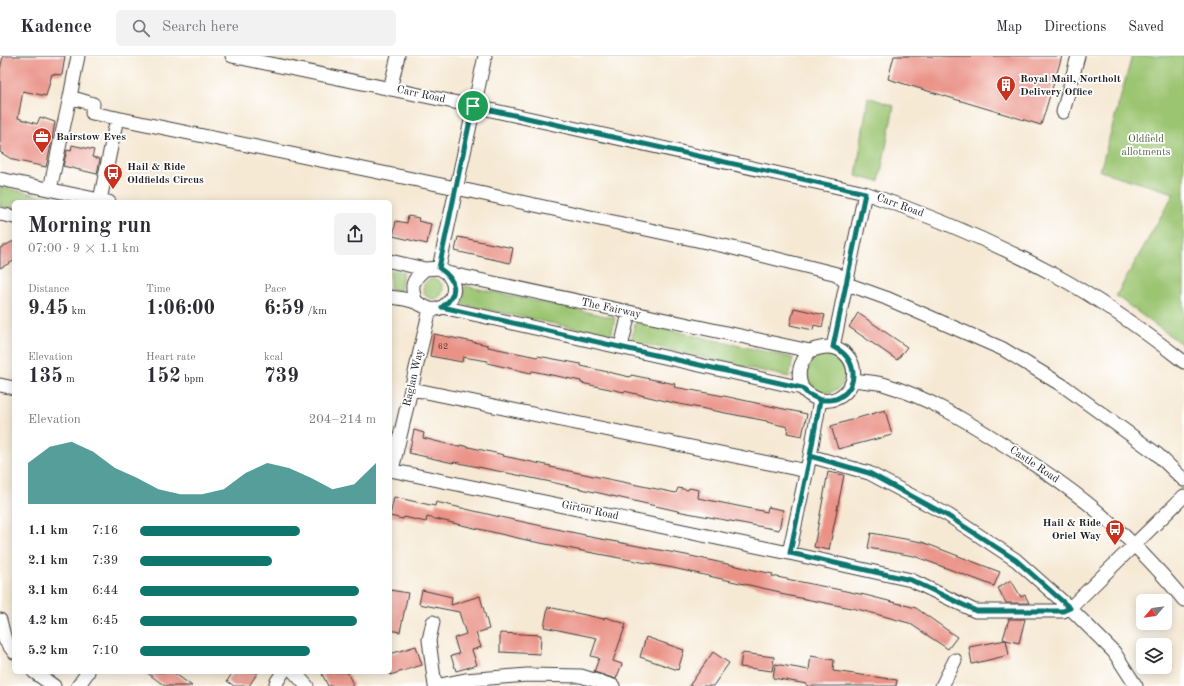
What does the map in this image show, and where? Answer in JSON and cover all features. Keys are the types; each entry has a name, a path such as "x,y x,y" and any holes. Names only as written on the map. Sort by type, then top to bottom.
{"street":[{"path":"50,189 78,56"},
{"name":"Carr Road","path":"232,56 473,106 865,193 906,207 950,226 1055,276 1105,305 1156,340 1184,362"},
{"path":"390,89 398,56"},
{"path":"436,308 452,298 454,291 454,286 451,279 443,271 456,188 485,56"},
{"path":"1063,112 1078,56"},
{"path":"70,97 93,104 92,113 456,188 729,248 837,274 847,284 886,298 1003,349 1065,387 1156,454 1184,480"},
{"path":"105,200 117,118"},
{"path":"0,179 100,200"},
{"path":"810,351 802,360 799,368 802,388 808,394 820,400 830,401 839,398 846,392 853,380 853,371 851,362 846,355 833,347 865,193"},
{"path":"0,214 12,217"},
{"name":"The Fairway","path":"392,261 425,269 443,271 630,313 810,351 820,347 833,347"},
{"path":"416,302 413,292 414,282 417,276 425,269"},
{"path":"392,297 802,388"},
{"name":"Raglan Way","path":"392,466 412,389 436,308"},
{"path":"621,347 630,313"},
{"name":"Castle Road","path":"853,380 882,384 915,396 949,412 990,436 1042,470 1091,506 1134,545 1162,574 1184,600"},
{"path":"0,385 12,388"},
{"path":"412,389 807,471"},
{"path":"790,553 820,400"},
{"path":"810,456 869,473 948,516 1016,560 1070,608 1114,652 1136,686"},
{"name":"Girton Road","path":"392,470 790,553 911,580 976,611 1063,611 1070,608"},
{"path":"1070,608 1184,496"},
{"path":"0,620 5,640 12,649"},
{"path":"433,622 429,640 435,686 527,675 554,681 581,676 613,686"},
{"path":"942,686 955,660"},
{"path":"37,674 54,686"},
{"path":"78,686 87,674"},
{"path":"296,674 307,686"}],"green space":[{"name":"Oldfield allotments","path":"1132,56 1184,56 1184,346 1116,296 1174,193 1100,171"},
{"path":"868,97 894,106 879,182 856,176"},
{"path":"0,187 62,200 12,200 12,209 0,206"},
{"path":"392,270 403,272 400,291 392,289"},
{"path":"433,279 440,282 443,289 440,296 433,299 426,296 423,289 426,282"},
{"path":"465,286 615,318 611,336 461,304"},
{"path":"635,322 793,358 789,377 631,341"},
{"path":"823,354 831,354 841,359 845,366 845,380 841,387 831,392 823,392 813,387 811,384 808,377 808,369 813,359 816,357"}],"building":[{"path":"3,56 65,56 62,75 52,74 46,96 23,91 18,118 37,124 40,117 55,122 46,167 13,160 0,152 0,70"},
{"name":"Royal Mail, Northolt Delivery Office","path":"894,56 1062,56 1041,125 888,79"},
{"path":"72,145 94,150 92,157 100,159 97,174 63,166 67,150 71,151"},
{"path":"408,216 419,218 418,221 431,224 427,244 393,236 396,221 407,223"},
{"path":"458,237 513,248 510,263 455,251"},
{"path":"12,242 12,262 0,268 0,248"},
{"path":"794,308 825,315 822,327 814,325 813,330 790,325"},
{"path":"858,313 907,347 897,360 849,327"},
{"path":"434,334 537,357 581,364 581,366 630,377 631,375 675,384 674,387 807,414 802,436 787,433 788,427 767,421 674,403 532,371 531,373 487,363 488,361 463,357 462,362 430,356"},
{"path":"885,410 892,435 838,449 831,426"},
{"path":"414,430 424,433 423,438 459,447 460,445 504,455 503,456 551,466 550,467 676,493 678,488 699,490 698,498 767,512 768,507 783,510 779,530 682,512 551,482 409,453"},
{"path":"828,472 844,475 829,550 814,547"},
{"path":"394,497 435,506 436,502 585,536 686,555 773,574 772,576 865,595 916,608 957,637 948,649 909,623 861,610 780,594 780,592 673,568 535,542 427,517 426,522 404,517 403,519 392,516"},
{"path":"871,533 922,542 1000,572 994,586 914,556 868,548"},
{"path":"1011,580 1021,597 1025,595 1029,603 1006,603 998,588"},
{"path":"392,590 408,593 400,632 392,630"},
{"path":"422,590 452,597 451,605 480,596 489,629 476,633 481,647 472,650 477,665 456,671 451,656 459,654 454,638 466,634 459,612 419,604"},
{"path":"548,607 604,619 605,617 626,624 613,661 622,664 616,679 594,672 599,658 591,656 597,638 544,627"},
{"path":"1009,619 1025,619 1019,643 1003,639"},
{"path":"500,633 541,635 540,654 500,652"},
{"path":"646,637 684,650 678,670 640,657"},
{"path":"1006,640 1009,655 972,664 969,647"},
{"path":"416,646 422,665 390,675 392,674 392,653"},
{"path":"713,652 729,663 713,686 689,686"},
{"path":"742,653 774,657 772,671 740,667"},
{"path":"811,656 834,660 833,671 897,680 896,686 807,686 807,684 773,678 775,664 809,670"},
{"path":"149,674 176,674 192,686 165,686"},
{"path":"232,674 257,674 249,686 234,686 227,681"},
{"path":"322,674 348,674 354,686 328,686"}],"place":[{"name":"Royal Mail, Northolt Delivery Office","path":"1006,102"},
{"name":"Bairstow Eves","path":"42,154"},
{"name":"Hail & Ride Oldfields Circus","path":"113,190"},
{"name":"Hail & Ride Oriel Way","path":"1115,546"}],"route":[{"path":"473,106 439,268 447,273 451,279 454,286 454,291 452,298 442,307 802,388 808,394 820,400 790,553 911,580 976,611 1063,611 1070,608 1016,560 948,516 869,473 810,456 820,400 830,401 839,398 850,388 853,380 851,362 846,355 833,347 865,193 473,106"}]}
